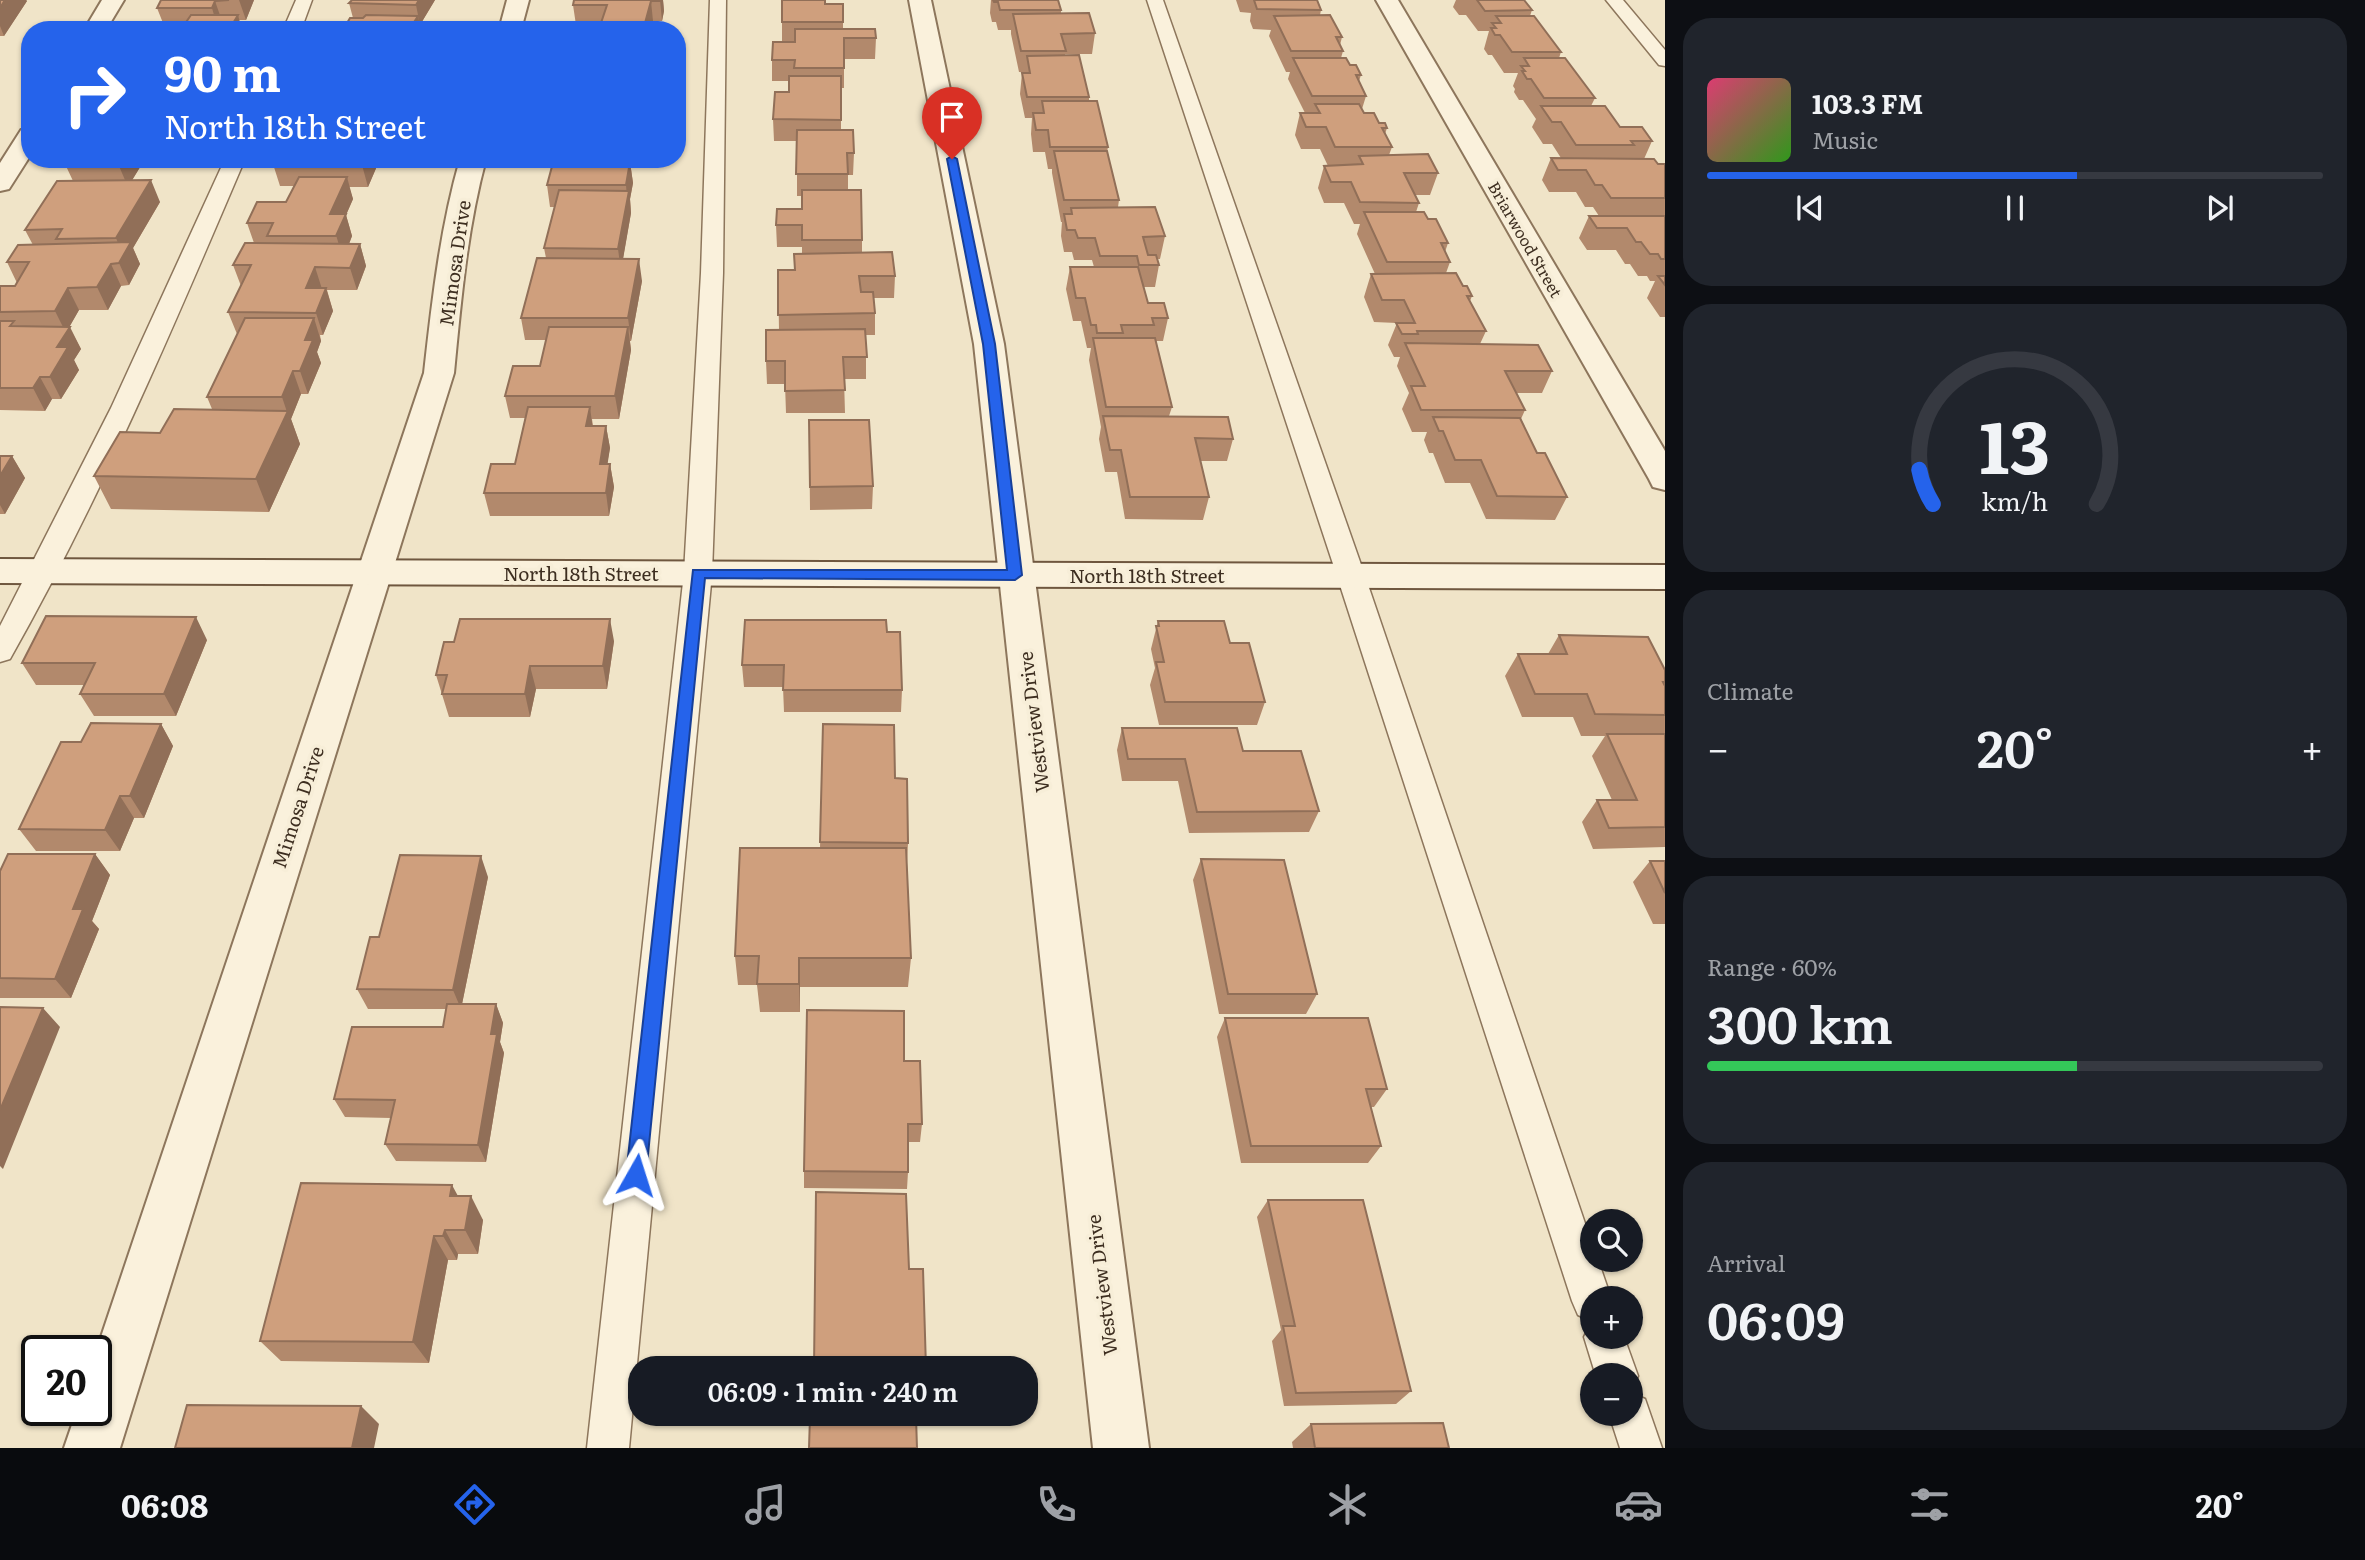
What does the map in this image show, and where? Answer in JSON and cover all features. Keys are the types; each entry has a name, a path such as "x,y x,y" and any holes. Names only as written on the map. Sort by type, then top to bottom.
{"street":[{"path":"100,21 113,0"},
{"path":"512,21 518,0"},
{"name":"Westview Drive","path":"920,0 989,344 1121,1448"},
{"name":"Briarwood Street","path":"1387,0 1665,479"},
{"path":"0,183 21,149"},
{"name":"Mimosa Drive","path":"92,1448 439,373 447,293 464,191 470,168"},
{"name":"North 18th Street","path":"0,571 1665,577"}],"lane":[{"path":"296,21 304,0"},
{"path":"607,1448 698,573 712,273 718,0"},
{"path":"1155,0 1351,576 1587,1286"},
{"path":"1614,0 1665,61"},
{"path":"0,652 43,571 174,302 231,168"},
{"path":"1634,1426 1641,1448"}],"building":[{"path":"161,0 229,0 215,1 212,8 157,8"},
{"path":"352,0 419,0 416,5 349,3"},
{"path":"574,0 660,0 651,1 646,21 602,21 607,5 573,5"},
{"path":"782,0 825,0 825,4 843,4 843,22 782,22"},
{"path":"993,0 1058,0 1061,10 1000,10 998,2"},
{"path":"1254,0 1317,0 1321,10 1257,9"},
{"path":"1477,0 1524,0 1532,10 1485,11"},
{"path":"1089,13 1095,33 1061,34 1066,51 1021,51 1013,14"},
{"path":"191,15 238,15 234,21 187,21"},
{"path":"366,15 418,16 415,21 348,21 350,18 363,18"},
{"path":"1330,15 1342,37 1336,37 1343,51 1291,51 1274,16"},
{"path":"1496,16 1534,16 1561,52 1512,52 1500,35 1495,35 1491,28 1496,28 1492,23 1501,23"},
{"path":"795,29 875,29 876,38 844,38 844,68 794,68 795,60 772,60 773,42 795,42"},
{"path":"1079,55 1089,97 1027,97 1022,73 1030,73 1027,56"},
{"path":"1293,58 1346,58 1350,65 1356,65 1361,75 1356,75 1366,96 1312,96"},
{"path":"1524,58 1565,58 1595,98 1544,98 1522,71 1525,71 1521,66 1529,66"},
{"path":"789,76 841,76 841,120 773,119 775,92 789,92"},
{"path":"1042,101 1097,101 1108,147 1050,147 1048,130 1036,130 1033,113 1044,113"},
{"path":"1315,104 1359,104 1364,113 1374,113 1379,123 1385,123 1387,128 1382,128 1392,147 1335,147 1326,127 1306,127 1300,113 1320,113"},
{"path":"1541,106 1605,106 1620,127 1642,127 1652,141 1631,141 1634,145 1576,145 1561,122 1552,122"},
{"path":"797,130 853,130 854,153 847,153 848,174 796,174"},
{"path":"1054,151 1107,151 1119,200 1064,200"},
{"path":"1428,154 1438,173 1404,173 1419,203 1360,202 1351,182 1331,182 1324,166 1363,164 1359,156"},
{"path":"1551,158 1654,159 1658,164 1665,164 1665,198 1611,198 1602,185 1595,185 1586,170 1558,170"},
{"path":"552,168 629,168 626,185 547,185"},
{"path":"299,177 347,177 330,214 346,214 336,236 267,236 273,223 247,223 257,202 286,202"},
{"path":"151,180 116,238 56,239 62,229 25,230 57,181"},
{"path":"559,190 629,191 618,249 544,248"},
{"path":"802,190 861,190 862,240 802,240 802,225 776,225 777,209 802,209"},
{"path":"1155,207 1165,236 1143,237 1148,255 1156,255 1159,265 1139,265 1137,256 1100,256 1095,238 1078,238 1075,230 1067,230 1064,214 1072,214 1071,208"},
{"path":"1364,212 1424,212 1428,219 1436,219 1448,243 1441,243 1450,262 1387,262"},
{"path":"1589,216 1665,216 1665,259 1661,259 1658,254 1650,254 1641,242 1636,242 1627,228 1597,228"},
{"path":"131,242 119,263 111,264 97,287 68,288 55,311 0,312 0,286 15,286 29,262 7,262 18,245"},
{"path":"245,243 360,244 350,268 315,267 306,288 326,288 316,313 228,312 251,265 233,265"},
{"path":"892,252 895,276 859,276 861,292 873,292 875,313 778,315 778,270 795,270 794,254"},
{"path":"537,258 639,259 628,318 521,318"},
{"path":"1070,267 1138,267 1148,303 1164,303 1168,318 1152,318 1154,325 1121,325 1123,333 1097,333 1096,325 1091,325 1085,298 1076,298"},
{"path":"1456,273 1463,286 1467,286 1472,296 1467,296 1486,331 1417,331 1418,334 1402,334 1396,323 1415,323 1404,300 1382,300 1371,274"},
{"path":"1658,276 1665,276 1665,285"},
{"path":"245,318 314,318 305,340 313,340 300,371 293,371 282,397 207,397"},
{"path":"0,321 14,321 10,326 70,327 57,347 68,347 50,377 40,377 33,388 0,388"},
{"path":"549,327 628,327 615,396 505,396 513,366 540,366"},
{"path":"865,329 867,357 843,357 845,390 785,391 785,361 766,361 766,330"},
{"path":"1093,338 1155,338 1172,407 1106,407"},
{"path":"1405,343 1538,345 1552,371 1505,371 1525,410 1421,410 1411,386 1425,386"},
{"path":"528,407 590,407 586,426 606,426 600,464 610,464 606,493 484,493 491,464 515,464"},
{"path":"174,409 288,411 256,479 94,476 120,432 160,433"},
{"path":"1103,416 1228,417 1233,439 1195,438 1209,497 1130,497 1121,450 1110,450"},
{"path":"1433,417 1520,418 1537,453 1545,453 1567,497 1497,496 1481,460 1455,460 1443,431 1439,431"},
{"path":"809,420 869,420 873,486 810,487"},
{"path":"0,456 12,456 0,476"},
{"path":"46,616 196,617 164,694 80,694 95,663 22,663"},
{"path":"460,619 610,619 603,666 530,666 525,694 442,694 447,675 436,675 444,642 454,642"},
{"path":"745,620 886,620 887,632 900,632 902,690 783,690 784,665 742,665"},
{"path":"1158,621 1224,621 1230,643 1249,643 1265,702 1165,702 1156,662 1164,662 1156,626 1159,626"},
{"path":"1559,635 1648,637 1665,670 1665,715 1595,714 1587,694 1535,694 1518,654 1567,654"},
{"path":"91,723 161,724 130,796 120,796 105,830 19,829 61,742 81,742"},
{"path":"823,724 894,725 895,778 907,779 908,843 820,842"},
{"path":"1122,728 1237,728 1243,751 1301,751 1319,811 1197,812 1185,759 1128,759"},
{"path":"1607,734 1665,734 1665,827 1609,828 1597,800 1637,800"},
{"path":"740,848 906,848 911,958 799,958 799,984 757,984 759,956 735,956"},
{"path":"8,854 95,854 73,909 83,909 55,979 0,978 0,871"},
{"path":"400,855 481,856 453,990 357,989 370,937 379,937"},
{"path":"1201,859 1284,860 1317,994 1228,994"},
{"path":"1650,861 1665,861 1665,893"},
{"path":"447,1004 496,1004 491,1034 497,1034 478,1145 385,1144 395,1100 334,1099 352,1027 443,1027"},
{"path":"0,1007 43,1008 0,1110"},
{"path":"807,1010 904,1011 904,1061 920,1061 922,1124 908,1124 908,1172 804,1171"},
{"path":"1225,1018 1368,1018 1387,1089 1366,1089 1381,1146 1251,1146"},
{"path":"301,1183 452,1185 450,1196 471,1196 465,1230 445,1230 443,1236 434,1236 413,1342 260,1341"},
{"path":"816,1192 906,1194 909,1269 923,1269 926,1356 814,1356"},
{"path":"1268,1200 1363,1200 1411,1391 1296,1393 1283,1326 1295,1326"},
{"path":"187,1405 361,1406 352,1448 175,1448"},
{"path":"1443,1423 1449,1448 1315,1448 1311,1424"},
{"path":"810,1426 916,1426 917,1448 809,1448"}],"route":[{"path":"636,1175 698,573 1015,575 989,344 952,159"}]}
